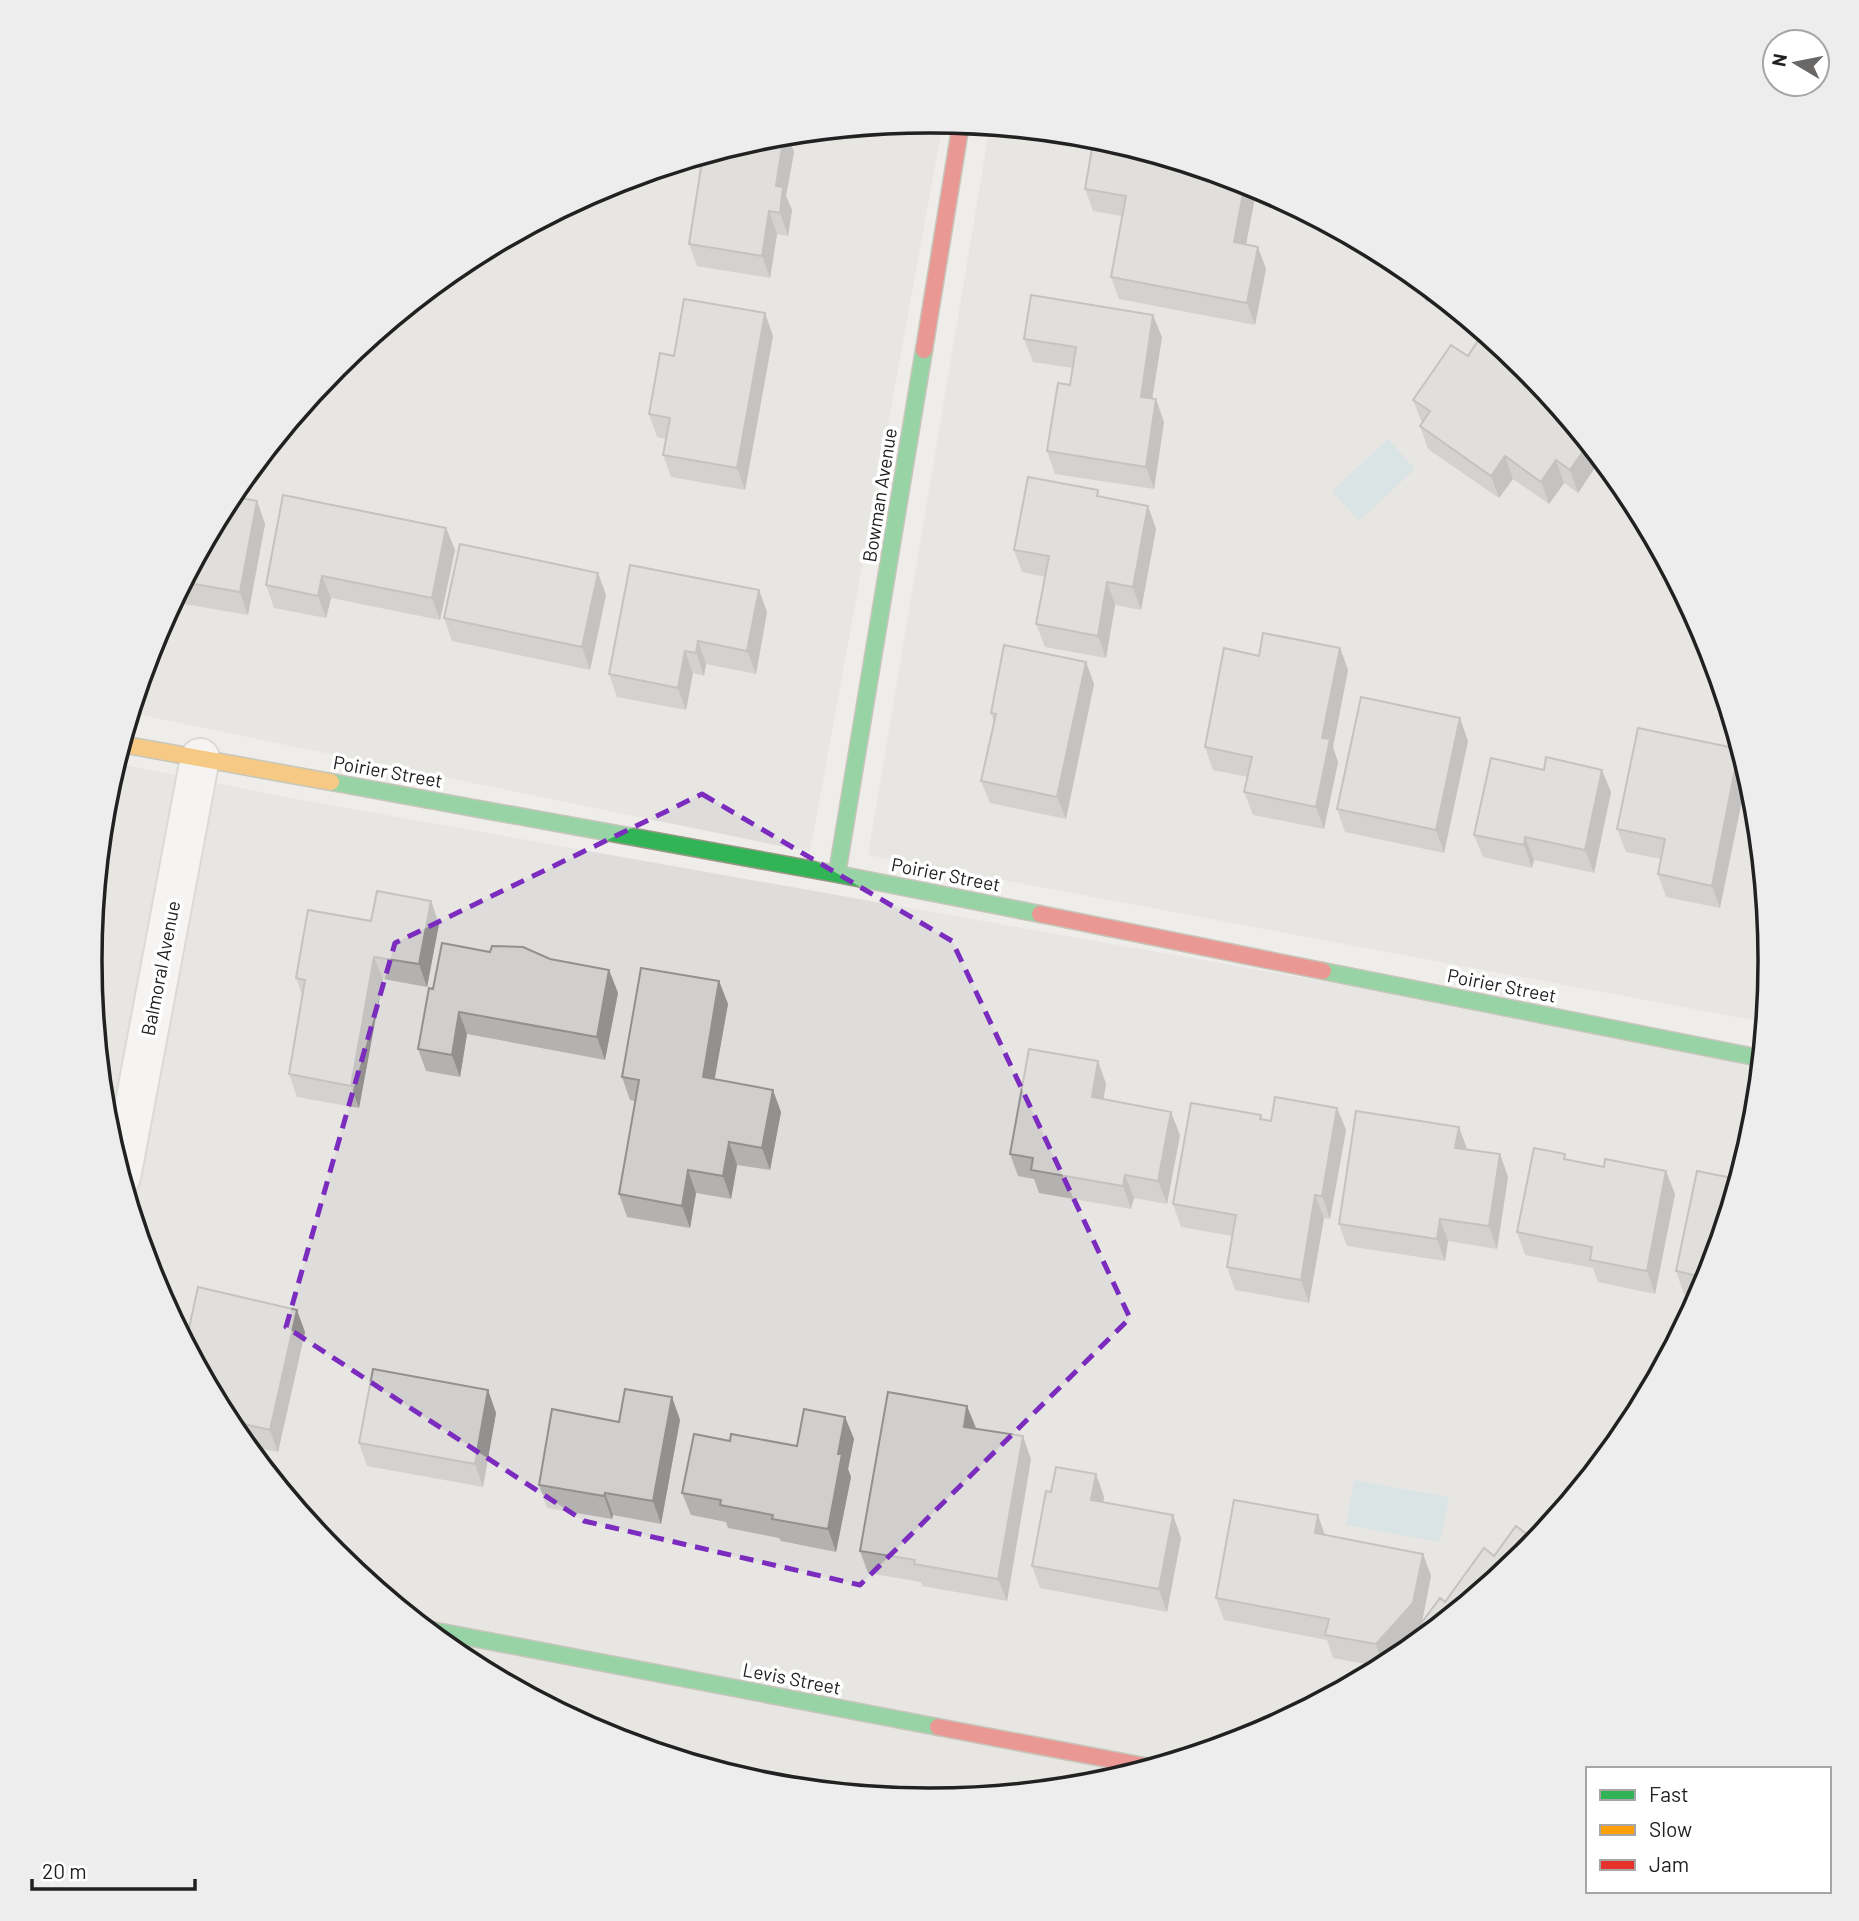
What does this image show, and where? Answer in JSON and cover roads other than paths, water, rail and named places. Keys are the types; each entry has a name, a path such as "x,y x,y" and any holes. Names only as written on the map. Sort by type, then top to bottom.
{"street":[{"name":"Bowman Avenue","path":"837,874 959,134"},
{"name":"Poirier Street","path":"130,746 837,874 1751,1056"},
{"name":"Balmoral Avenue","path":"125,1155 200,758"},
{"name":"Levis Street","path":"447,1633 1128,1764"}],"water":[{"path":"1388,439 1415,469 1359,521 1332,491"},
{"path":"1354,1480 1449,1497 1440,1542 1346,1525"}]}
